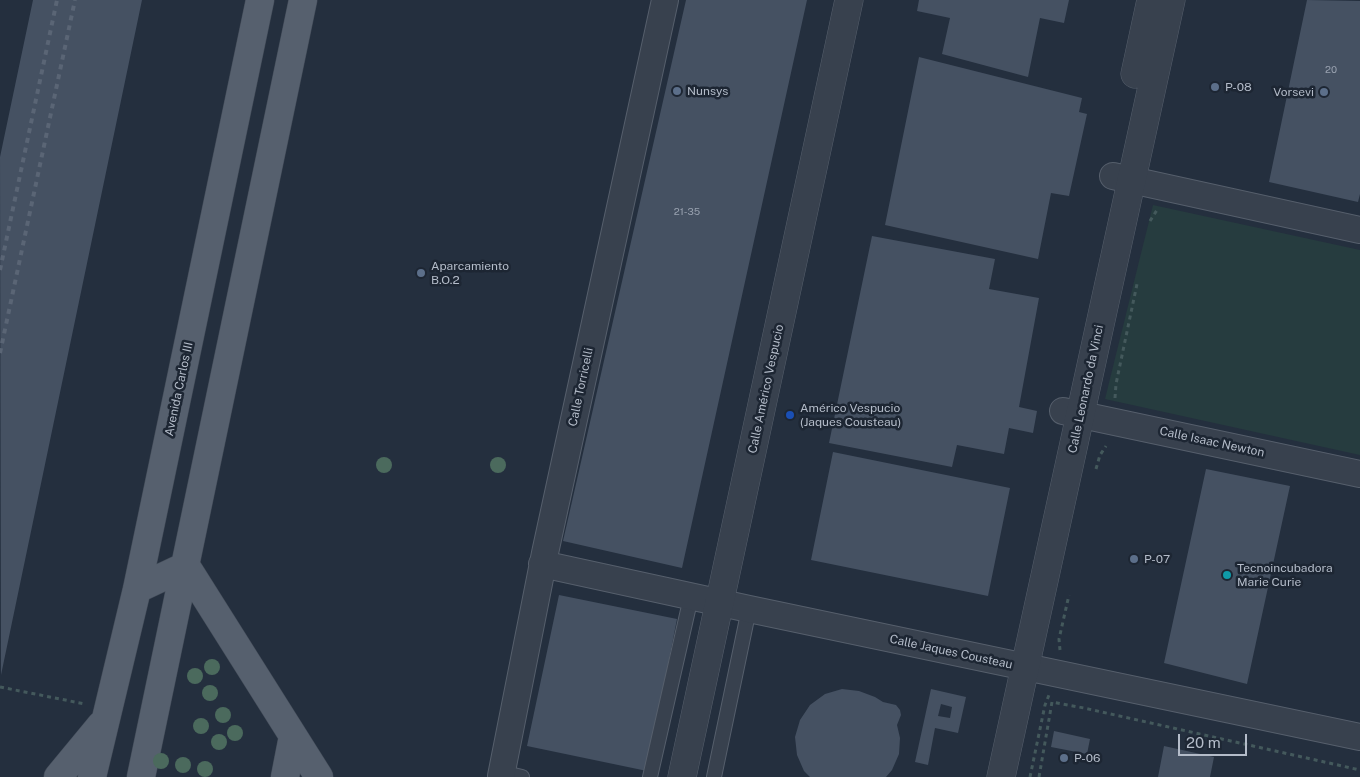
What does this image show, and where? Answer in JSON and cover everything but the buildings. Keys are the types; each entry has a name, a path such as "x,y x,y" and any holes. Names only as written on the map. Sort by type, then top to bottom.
{"main road":[{"name":"Avenida Carlos III","path":"92,777 137,590 260,0"},
{"path":"141,777 302,0"},
{"path":"137,590 186,566"},
{"path":"186,566 319,777"},
{"path":"58,777 106,714"},
{"path":"285,777 293,736"}],"street":[{"name":"Calle Torricelli","path":"506,775 542,564 665,0"},
{"name":"Calle Américo Vespucio","path":"682,777 849,0"},
{"name":"Calle Leonardo da Vinci","path":"985,777 1017,666 1122,178 1151,0"},
{"name":"Calle Leonardo da Vinci","path":"1122,178 1171,0"},
{"path":"1122,178 1360,230"},
{"name":"Calle Isaac Newton","path":"1072,412 1360,474"},
{"name":"Calle Jaques Cousteau","path":"542,564 1017,666 1360,737"},
{"name":"Calle Leonardo da Vinci","path":"1001,777 1017,666"}],"lane":[{"path":"650,777 691,597"},
{"path":"714,777 749,609"}],"path":[{"path":"1149,228 1151,219 1160,205"},
{"path":"1114,406 1116,384 1138,277"},
{"path":"1095,475 1100,455 1106,447"},
{"path":"1059,659 1059,639 1070,591"},
{"path":"0,687 106,714"},
{"path":"1030,777 1045,705 1051,691"},
{"path":"1040,777 1052,702 1360,770"}],"green space":[{"path":"1153,205 1360,250 1360,455 1105,399"}],"railway":[{"path":"0,270 57,0"},
{"path":"0,353 75,0"}],"place":[{"name":"P-08","path":"1215,87"},
{"name":"Nunsys","path":"677,91"},
{"name":"Vorsevi","path":"1324,92"},
{"name":"Aparcamiento B.O.2","path":"421,273"},
{"name":"Américo Vespucio (Jaques Cousteau)","path":"790,415"},
{"name":"P-07","path":"1134,559"},
{"name":"Tecnoincubadora Marie Curie","path":"1227,575"},
{"name":"P-06","path":"1064,758"}]}
